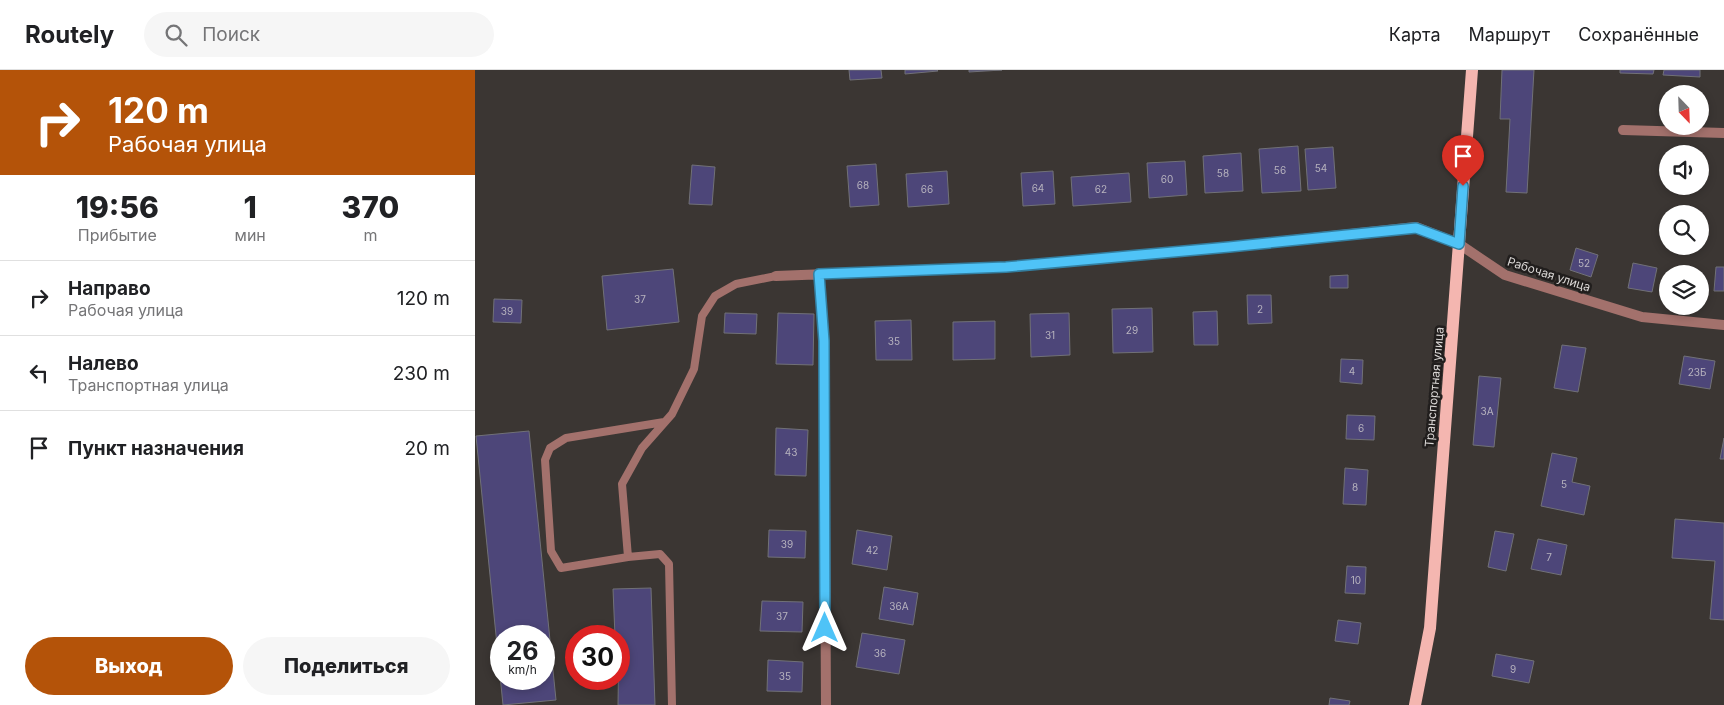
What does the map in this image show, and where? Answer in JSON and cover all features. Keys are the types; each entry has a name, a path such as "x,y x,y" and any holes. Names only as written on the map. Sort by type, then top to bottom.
{"main road":[{"name":"Транспортная улица","path":"1415,705 1429,628 1472,70"}],"street":[{"path":"1623,130 1724,133"},
{"name":"Рабочая улица","path":"776,276 1006,267 1416,228 1459,244 1505,275 1642,317 1724,325"},
{"path":"819,274 824,341 826,705"}],"lane":[{"path":"628,557 622,484 642,448 672,414 694,370 702,316 715,296 736,284 776,276"},
{"path":"664,422 566,438 550,448 545,460 551,552 561,568 628,557 660,554 669,564 672,705"}],"building":[{"path":"849,70 881,70 882,78 850,80"},
{"path":"905,70 937,70 938,71 905,74"},
{"path":"969,70 1002,70 969,72"},
{"path":"1502,70 1534,70 1527,193 1506,192 1510,119 1500,119"},
{"path":"1620,70 1654,70 1653,74 1620,73"},
{"path":"1664,70 1700,70 1700,77 1663,75"},
{"path":"1298,146 1301,191 1262,193 1259,149"},
{"path":"1333,147 1336,188 1308,190 1305,149"},
{"path":"1241,153 1243,191 1205,193 1203,156"},
{"path":"1185,161 1187,195 1149,198 1147,163"},
{"path":"876,164 879,205 850,207 847,166"},
{"path":"692,165 715,167 712,205 689,204"},
{"path":"947,171 949,204 908,207 906,174"},
{"path":"1053,171 1055,204 1023,206 1021,173"},
{"path":"1129,173 1131,202 1073,206 1071,177"},
{"path":"1576,248 1598,255 1591,277 1570,270"},
{"path":"1633,263 1657,268 1652,292 1628,288"},
{"path":"1716,267 1724,267 1724,291 1714,291"},
{"path":"673,269 679,322 607,330 602,276"},
{"path":"1348,275 1348,288 1330,288 1330,276"},
{"path":"1247,295 1271,295 1272,323 1248,324"},
{"path":"494,299 522,300 521,323 493,322"},
{"path":"1152,308 1153,352 1113,353 1112,309"},
{"path":"1217,311 1218,345 1194,345 1193,312"},
{"path":"725,313 757,314 756,334 724,333"},
{"path":"778,313 814,314 813,365 776,364"},
{"path":"1069,313 1070,355 1031,357 1030,314"},
{"path":"911,320 912,360 876,360 875,321"},
{"path":"995,321 995,359 953,360 953,322"},
{"path":"1562,345 1586,348 1578,392 1554,388"},
{"path":"1684,356 1715,361 1710,389 1679,384"},
{"path":"1341,359 1363,360 1362,384 1340,382"},
{"path":"1479,376 1501,378 1494,447 1473,445"},
{"path":"1347,415 1375,416 1374,440 1346,439"},
{"path":"776,428 808,430 806,476 775,475"},
{"path":"529,431 548,625 495,625 476,436"},
{"path":"1724,438 1724,459 1720,459"},
{"path":"1552,453 1577,458 1572,482 1590,486 1584,515 1541,506"},
{"path":"1345,468 1368,470 1366,505 1343,504"},
{"path":"1675,519 1724,523 1724,620 1710,619 1715,561 1672,558"},
{"path":"769,530 806,531 805,558 768,557"},
{"path":"857,530 892,536 887,570 852,564"},
{"path":"1495,531 1514,534 1506,571 1488,567"},
{"path":"1538,539 1567,545 1561,575 1531,569"},
{"path":"1347,566 1366,567 1365,594 1345,593"},
{"path":"884,587 918,593 913,625 879,619"},
{"path":"651,588 655,705 618,705 618,690 630,690 630,625 615,625 613,589"},
{"path":"762,601 803,602 802,632 760,631"},
{"path":"1338,620 1361,623 1358,644 1335,641"},
{"path":"862,633 905,640 899,674 856,667"},
{"path":"1496,654 1534,661 1529,683 1492,676"},
{"path":"768,660 803,662 802,692 767,691"},
{"path":"501,690 555,690 556,700 503,705"},
{"path":"1330,698 1350,701 1349,705 1329,705"}],"route":[{"path":"825,628 824,341 819,274 1006,267 1416,228 1459,244 1463,186"}]}
